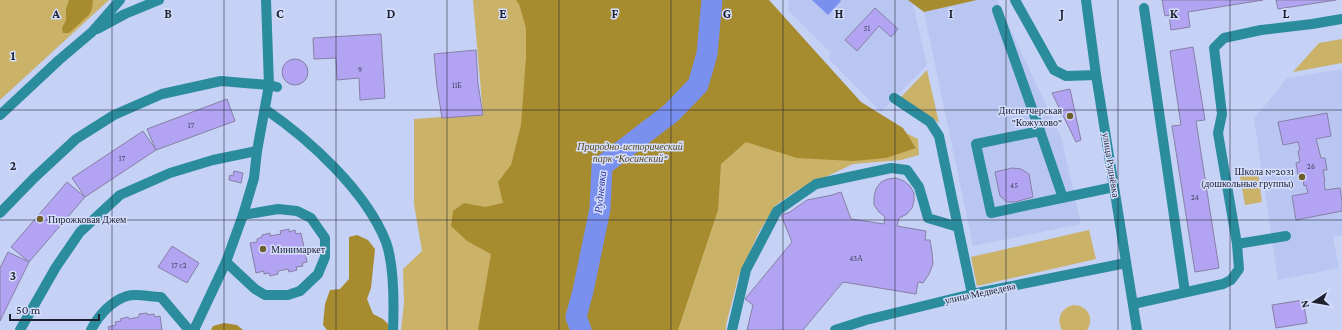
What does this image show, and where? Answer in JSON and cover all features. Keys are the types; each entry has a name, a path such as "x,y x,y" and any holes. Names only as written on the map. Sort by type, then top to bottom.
{"street":[{"path":"0,115 59,60 92,32 120,0"},
{"path":"92,32 125,14 159,0"},
{"path":"194,330 226,262 243,215 254,178 257,151 265,109 273,86 266,0"},
{"path":"1015,0 1054,70 1066,76 1096,75"},
{"name":"улица Руднёвка","path":"1086,0 1096,75 1137,330"},
{"path":"1144,8 1185,292"},
{"path":"997,10 1063,198"},
{"path":"1133,304 1223,284 1230,280 1239,269 1237,244 1218,133 1222,114 1214,48 1224,38 1261,30 1342,19"},
{"path":"0,214 34,178 76,139 114,115 162,94 221,81 273,86"},
{"path":"894,98 930,122 939,136 972,294"},
{"path":"265,109 284,122 351,184 375,220 386,244 390,259 393,286 393,330"},
{"path":"1040,131 976,144 991,213 1114,187"},
{"path":"20,330 56,267 80,232 120,195 170,173 213,160 257,151"},
{"path":"732,330 746,270 777,211 816,184 891,168 907,170 919,187 928,218 958,227"},
{"path":"226,262 255,289 265,295 280,296 300,291 318,274 325,258 325,238 312,218 297,211 278,209 243,215"},
{"path":"1237,244 1286,236"},
{"name":"улица Медведева","path":"835,330 879,316 972,294 1126,262"},
{"path":"91,330 109,305 127,296 138,295 161,298 189,330"}],"shaded area":[{"path":"789,0 908,0 913,4 927,65 881,112 828,58 831,53 788,10"},
{"path":"977,0 997,0 1061,137 1081,224 973,246 924,12"},
{"name":"Школа №2031 (дошкольные группы)","path":"1342,69 1342,235 1333,237 1339,268 1278,280 1254,119 1287,78"}],"green space":[{"path":"0,0 109,0 0,100"},
{"path":"69,0 93,0 92,9 89,15 69,33 63,33 62,28 66,20 66,9"},
{"name":"Природно-исторический парк \"Косинский\"","path":"473,0 742,0 880,120 918,139 919,155 901,160 853,164 796,191 776,205 759,232 738,278 726,330 401,330 404,303 403,269 422,251 414,204 414,119 483,114"},
{"name":"Природно-исторический парк \"Косинский\"","path":"516,0 769,0 861,102 903,128 916,148 886,158 853,161 797,158 746,142 721,164 718,210 678,330 478,330 491,254 467,241 451,226 453,211 464,203 485,207 503,203 498,182 511,165 521,125 526,57 526,28 519,4"},
{"path":"908,0 977,0 924,12"},
{"path":"1342,39 1342,63 1293,72 1319,43"},
{"path":"927,70 939,123 901,97"},
{"path":"1258,173 1262,202 1245,205 1240,176"},
{"path":"1089,230 1096,259 977,286 971,257"},
{"path":"357,235 368,240 375,249 371,288 367,299 373,314 383,319 389,325 388,330 327,330 323,325 325,304 330,290 340,289 349,279 349,237"},
{"path":"1073,305 1082,307 1088,313 1090,321 1087,330 1062,330 1060,326 1061,314 1069,306"},
{"path":"224,323 237,325 243,330 211,330 213,326"}],"water":[{"path":"812,0 840,0 841,1 828,15"}],"building":[{"path":"1162,0 1263,0 1188,12 1190,27 1171,30 1169,15 1165,16"},
{"path":"1276,0 1336,0 1278,9"},
{"path":"875,8 898,29 891,37 879,26 857,51 845,40"},
{"path":"381,34 385,98 360,100 359,78 337,80 336,58 314,59 313,38"},
{"path":"1193,47 1205,120 1196,121 1219,268 1195,272 1172,126 1181,125 1170,51"},
{"path":"476,50 478,84 483,115 442,118 434,54"},
{"path":"295,59 304,63 308,72 304,81 295,85 286,81 282,72 286,63"},
{"name":"Диспетчерская \"Кожухово\"","path":"1070,89 1081,140 1076,142 1052,93"},
{"path":"227,99 235,121 156,150 147,129"},
{"path":"1327,113 1331,136 1316,139 1321,158 1325,158 1327,170 1323,170 1325,190 1340,188 1342,211 1296,220 1292,196 1308,193 1306,185 1304,186 1302,174 1298,175 1296,163 1300,162 1298,151 1300,150 1298,142 1283,145 1278,122"},
{"path":"143,131 156,150 85,197 72,178"},
{"path":"1012,168 1021,169 1029,174 1033,197 1015,202 1007,202 1000,196 995,172"},
{"path":"234,171 243,173 241,183 229,180 230,175 233,176"},
{"path":"896,178 904,181 910,186 914,193 912,208 907,214 899,218 897,226 926,231 925,240 930,240 933,264 923,283 918,282 916,294 843,282 803,330 747,330 753,305 745,299 792,242 781,215 790,212 807,200 841,192 851,219 884,224 885,217 874,205 876,189 881,182"},
{"path":"67,182 85,197 29,262 11,247"},
{"path":"289,229 289,232 295,230 296,234 301,233 307,262 302,263 303,266 296,267 297,270 289,272 288,269 278,271 278,274 270,276 269,273 264,274 264,271 256,273 250,243 257,242 257,239 262,237 262,235 270,233 270,236 281,234 280,231"},
{"path":"172,246 199,263 187,283 158,267"},
{"path":"8,252 29,262 0,321 0,268"},
{"path":"1303,300 1307,323 1276,328 1272,305"},
{"path":"147,313 147,315 154,314 155,317 160,316 162,330 109,330 108,327 116,325 115,322 121,321 120,319 139,317 139,314"}],"waterway":[{"name":"Рудневка","path":"581,330 576,317 600,209 602,166 671,113 698,85 707,54 712,0"}],"place":[{"name":"Диспетчерская \"Кожухово\"","path":"1070,116"},
{"name":"Школа №2031 (дошкольные группы)","path":"1302,177"},
{"name":"Пирожковая Джем","path":"40,219"},
{"name":"Минимаркет","path":"263,249"}]}
